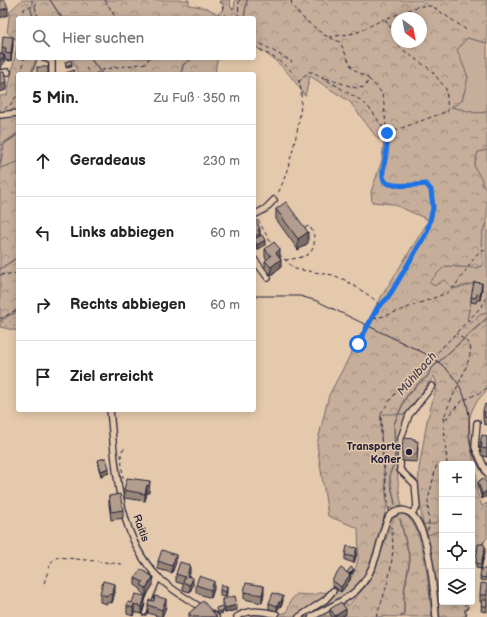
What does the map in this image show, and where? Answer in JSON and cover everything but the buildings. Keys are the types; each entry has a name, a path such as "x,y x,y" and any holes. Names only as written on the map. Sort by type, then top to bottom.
{"street":[{"path":"50,60 52,61 52,72"},
{"path":"0,73 8,72"},
{"path":"1,112 16,113"},
{"path":"256,214 265,209 274,200"},
{"path":"256,261 268,278"},
{"path":"412,513 417,507 415,484 400,470 402,438 409,415 432,386"},
{"name":"Raitis","path":"110,412 119,484 125,513 135,542 144,561 158,577 216,617"},
{"path":"477,424 475,447 487,473"},
{"path":"311,617 345,600 360,589 367,580 377,555 389,516 401,510 412,513 416,518 424,537 436,617"},
{"path":"144,612 158,577"},
{"path":"299,617 325,600 333,590"},
{"path":"237,617 244,612 252,611 276,614"}],"path":[{"path":"36,0 35,7 37,16"},
{"path":"105,0 115,16"},
{"path":"220,0 225,16"},
{"path":"238,16 239,0"},
{"path":"290,0 292,6 303,18 328,37 340,42 352,68 369,79 380,91 383,99 384,118 387,133 387,148 382,172 385,182 398,187 426,184 431,190 433,208 431,224 422,242 388,298 378,307 358,344"},
{"path":"328,37 356,33 385,19 420,6 432,6 468,31"},
{"path":"23,16 24,9 26,7 35,7"},
{"path":"385,19 391,27"},
{"path":"256,42 258,42 292,62"},
{"path":"256,47 276,58 299,82 302,94 302,105 287,171 282,188 274,200"},
{"path":"387,133 448,111 446,89 431,70 400,48"},
{"path":"22,72 24,60"},
{"path":"99,72 105,69 147,63 148,60"},
{"path":"86,68 89,72"},
{"path":"299,82 308,72 313,72 320,76 362,101 372,111 387,133"},
{"path":"320,76 356,88 365,86 369,79"},
{"path":"1,112 10,106 16,97"},
{"path":"256,217 272,245"},
{"path":"285,260 306,255 312,250 314,242 312,230 308,226 301,229"},
{"path":"276,250 293,268 329,274 345,280 375,300 378,307"},
{"path":"372,318 385,316 447,293 454,286 477,254 482,250 487,251"},
{"path":"0,275 16,273"},
{"path":"376,617 387,584 393,549 381,437 381,413 402,384 434,356 482,306 487,297"},
{"path":"0,319 16,310"},
{"path":"447,461 444,419 452,394 469,358 471,347 456,333"},
{"path":"444,419 450,416 460,403 487,389"},
{"path":"119,484 122,482 124,477 121,453 126,448"},
{"path":"424,537 429,527 428,500 437,463"},
{"path":"475,553 487,539"},
{"path":"44,583 51,562 58,557 122,564"},
{"path":"465,605 465,616"},
{"path":"465,616 468,605"}],"green space":[{"path":"22,0 189,0 189,5 207,8 218,14 224,9 222,0 230,0 231,8 234,9 235,0 487,0 487,43 467,38 457,50 468,77 462,101 451,107 476,113 487,112 487,150 478,152 474,166 482,180 482,185 487,191 487,223 482,232 481,249 483,265 476,268 445,266 429,282 434,286 444,280 454,289 475,283 467,319 470,324 480,315 487,313 487,390 472,410 468,429 474,461 439,461 439,521 433,524 423,524 418,493 419,469 427,421 437,385 434,376 406,414 381,414 381,437 387,506 369,569 356,587 338,599 348,606 370,581 394,518 401,513 409,518 416,528 421,542 432,617 249,616 253,612 278,615 287,612 291,600 297,594 313,595 326,592 332,596 336,590 341,592 352,576 357,562 359,547 358,528 328,516 317,444 329,395 380,299 429,220 393,204 372,202 371,192 382,160 384,141 377,138 350,102 310,76 305,96 294,80 271,57 256,47 256,16 16,16 16,39 7,32 10,11"},
{"path":"467,38 487,43 487,112 476,113 451,107 462,101 468,77 457,50"},
{"path":"16,51 16,60 37,60 33,72 16,72 16,136 4,144 0,164 0,96 7,95"},
{"path":"73,60 217,60 215,72 77,72"},
{"path":"16,136 16,163 0,168 4,144"},
{"path":"487,150 487,191 474,166 478,152"},
{"path":"16,163 16,311 5,317 0,322 0,168"},
{"path":"487,223 487,313 480,315 470,325 467,319 475,283 445,288 429,282 445,266 476,268 483,265 481,249 482,232"},
{"path":"16,313 16,331 0,327 0,324 6,317"},
{"path":"381,413 406,414 398,448 398,483 402,506 397,506 390,509 387,506 381,437"},
{"path":"475,468 476,490 482,506 487,503 487,538 475,552"},
{"path":"439,521 439,531 428,535 423,524 433,524"},
{"path":"439,531 439,605 467,605 465,617 440,617 428,535"}],"waterway":[{"path":"32,0 32,5"},
{"path":"244,16 247,0"},
{"path":"31,9 33,16"},
{"path":"32,72 36,60"},
{"path":"181,72 183,65 190,60"},
{"path":"0,146 16,134"},
{"path":"0,269 16,258"},
{"name":"Mühlbach","path":"395,504 390,480 390,473 394,464 395,454 394,424 406,397 421,381 427,377 431,369 487,318"},
{"name":"Mühlbach","path":"400,519 410,559 404,592 404,613 401,617"}],"tram line":[{"path":"50,0 61,16"},
{"path":"92,60 100,72"},
{"path":"256,296 300,296 317,301 428,355 444,367 456,381 465,397 469,416 472,450 476,462 487,480"}],"place":[{"name":"Transporte Kofler","path":"409,452"}],"route":[{"path":"358,344 378,307 388,298 422,242 432,216 433,208 431,190 426,184 398,187 385,182 382,172 387,148 387,133"}]}
